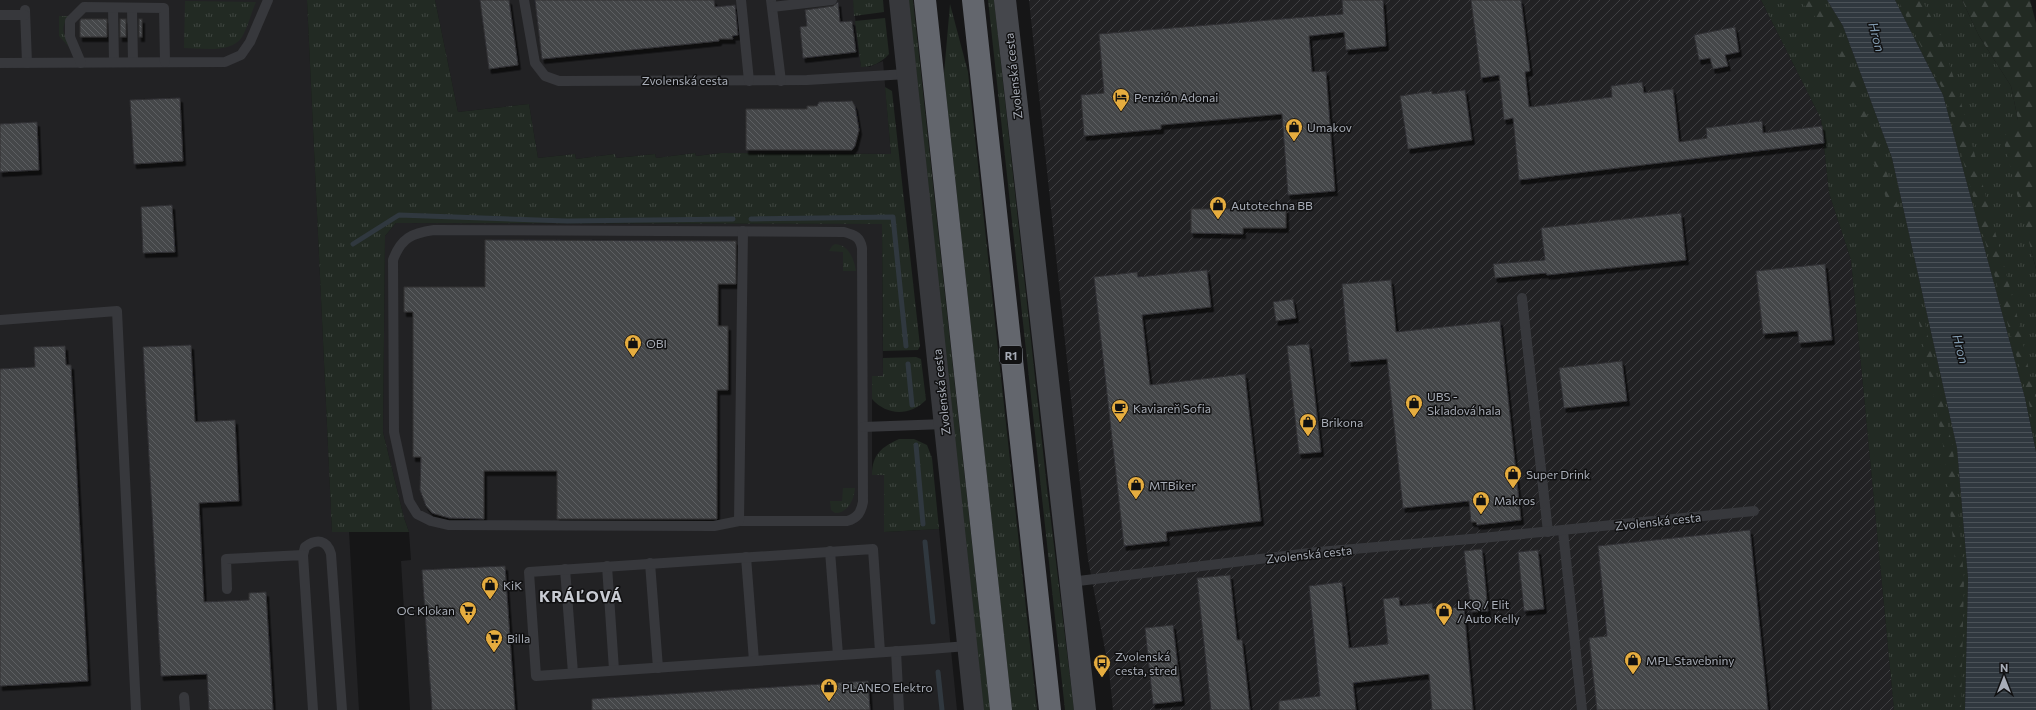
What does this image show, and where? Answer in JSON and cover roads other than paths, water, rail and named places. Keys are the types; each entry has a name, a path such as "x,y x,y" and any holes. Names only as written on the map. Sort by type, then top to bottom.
{"highway":[{"path":"925,0 1001,710"},
{"name":"R1","path":"973,0 1050,710"}],"main road":[{"name":"Zvolenská cesta","path":"1005,0 1085,710"}],"street":[{"name":"Zvolenská cesta","path":"899,0 945,424 974,710"}],"lane":[{"path":"0,63 225,62 241,55 250,42 268,0"},
{"name":"Zvolenská cesta","path":"524,0 535,63 545,76 552,79 566,81 781,80 907,74"},
{"path":"740,0 749,80"},
{"path":"781,80 772,4 831,0"},
{"path":"81,62 70,37 70,21 84,7 164,8 165,62"},
{"path":"113,8 114,62"},
{"path":"132,8 133,62"},
{"path":"0,15 25,13 27,62"},
{"path":"454,230 743,231 844,232 854,235 860,241 862,248 863,502 861,511 856,519 847,521 739,521 714,526 448,525 431,521 417,514 409,501 394,432 393,260 397,248 407,238 420,232 454,230"},
{"path":"739,521 743,231"},
{"path":"1522,298 1548,532"},
{"path":"0,320 117,311 136,710"},
{"path":"862,427 945,424"},
{"name":"Zvolenská cesta","path":"1070,582 1318,552 1563,531 1754,511"},
{"path":"1563,531 1582,710"},
{"path":"313,710 303,555 305,547 312,542 323,541 329,546 332,554 342,710"},
{"path":"880,652 873,549 529,572 536,676 967,646"},
{"path":"830,551 838,655"},
{"path":"227,589 226,559 303,555"},
{"path":"746,557 754,661"},
{"path":"650,563 658,668"},
{"path":"607,566 614,670"},
{"path":"565,569 573,673"},
{"path":"896,651 898,710"},
{"path":"184,696 185,710"}],"water":[{"name":"Hron","path":"1827,0 1895,0 1943,95 2025,398 2036,452 2036,710 1965,710 1968,578 1957,448 1892,158 1843,26"}],"waterway":[{"path":"353,244 399,215 567,221 733,219"},
{"path":"751,219 893,217 906,346"},
{"path":"908,364 912,405"},
{"path":"916,445 923,524"},
{"path":"925,542 933,622"},
{"path":"938,672 942,710"}],"place":[{"name":"Penzión Adonai","path":"1121,112"},
{"name":"Umakov","path":"1294,142"},
{"name":"Autotechna BB","path":"1218,220"},
{"name":"OBI","path":"633,358"},
{"name":"UBS - Skladová hala","path":"1414,418"},
{"name":"Kaviareň Sofia","path":"1120,423"},
{"name":"Brikona","path":"1308,437"},
{"name":"Super Drink","path":"1513,489"},
{"name":"MTBiker","path":"1136,500"},
{"name":"Makros","path":"1481,515"},
{"name":"KiK","path":"490,600"},
{"name":"OC Klokan","path":"468,625"},
{"name":"LKQ / Elit / Auto Kelly","path":"1444,626"},
{"name":"Billa","path":"494,653"},
{"name":"MPL Stavebniny","path":"1633,675"},
{"name":"Zvolenská cesta, stred","path":"1102,678"},
{"name":"PLANEO Elektro","path":"829,702"}],"district":[{"name":"KRÁĽOVÁ","path":"581,595"}]}
